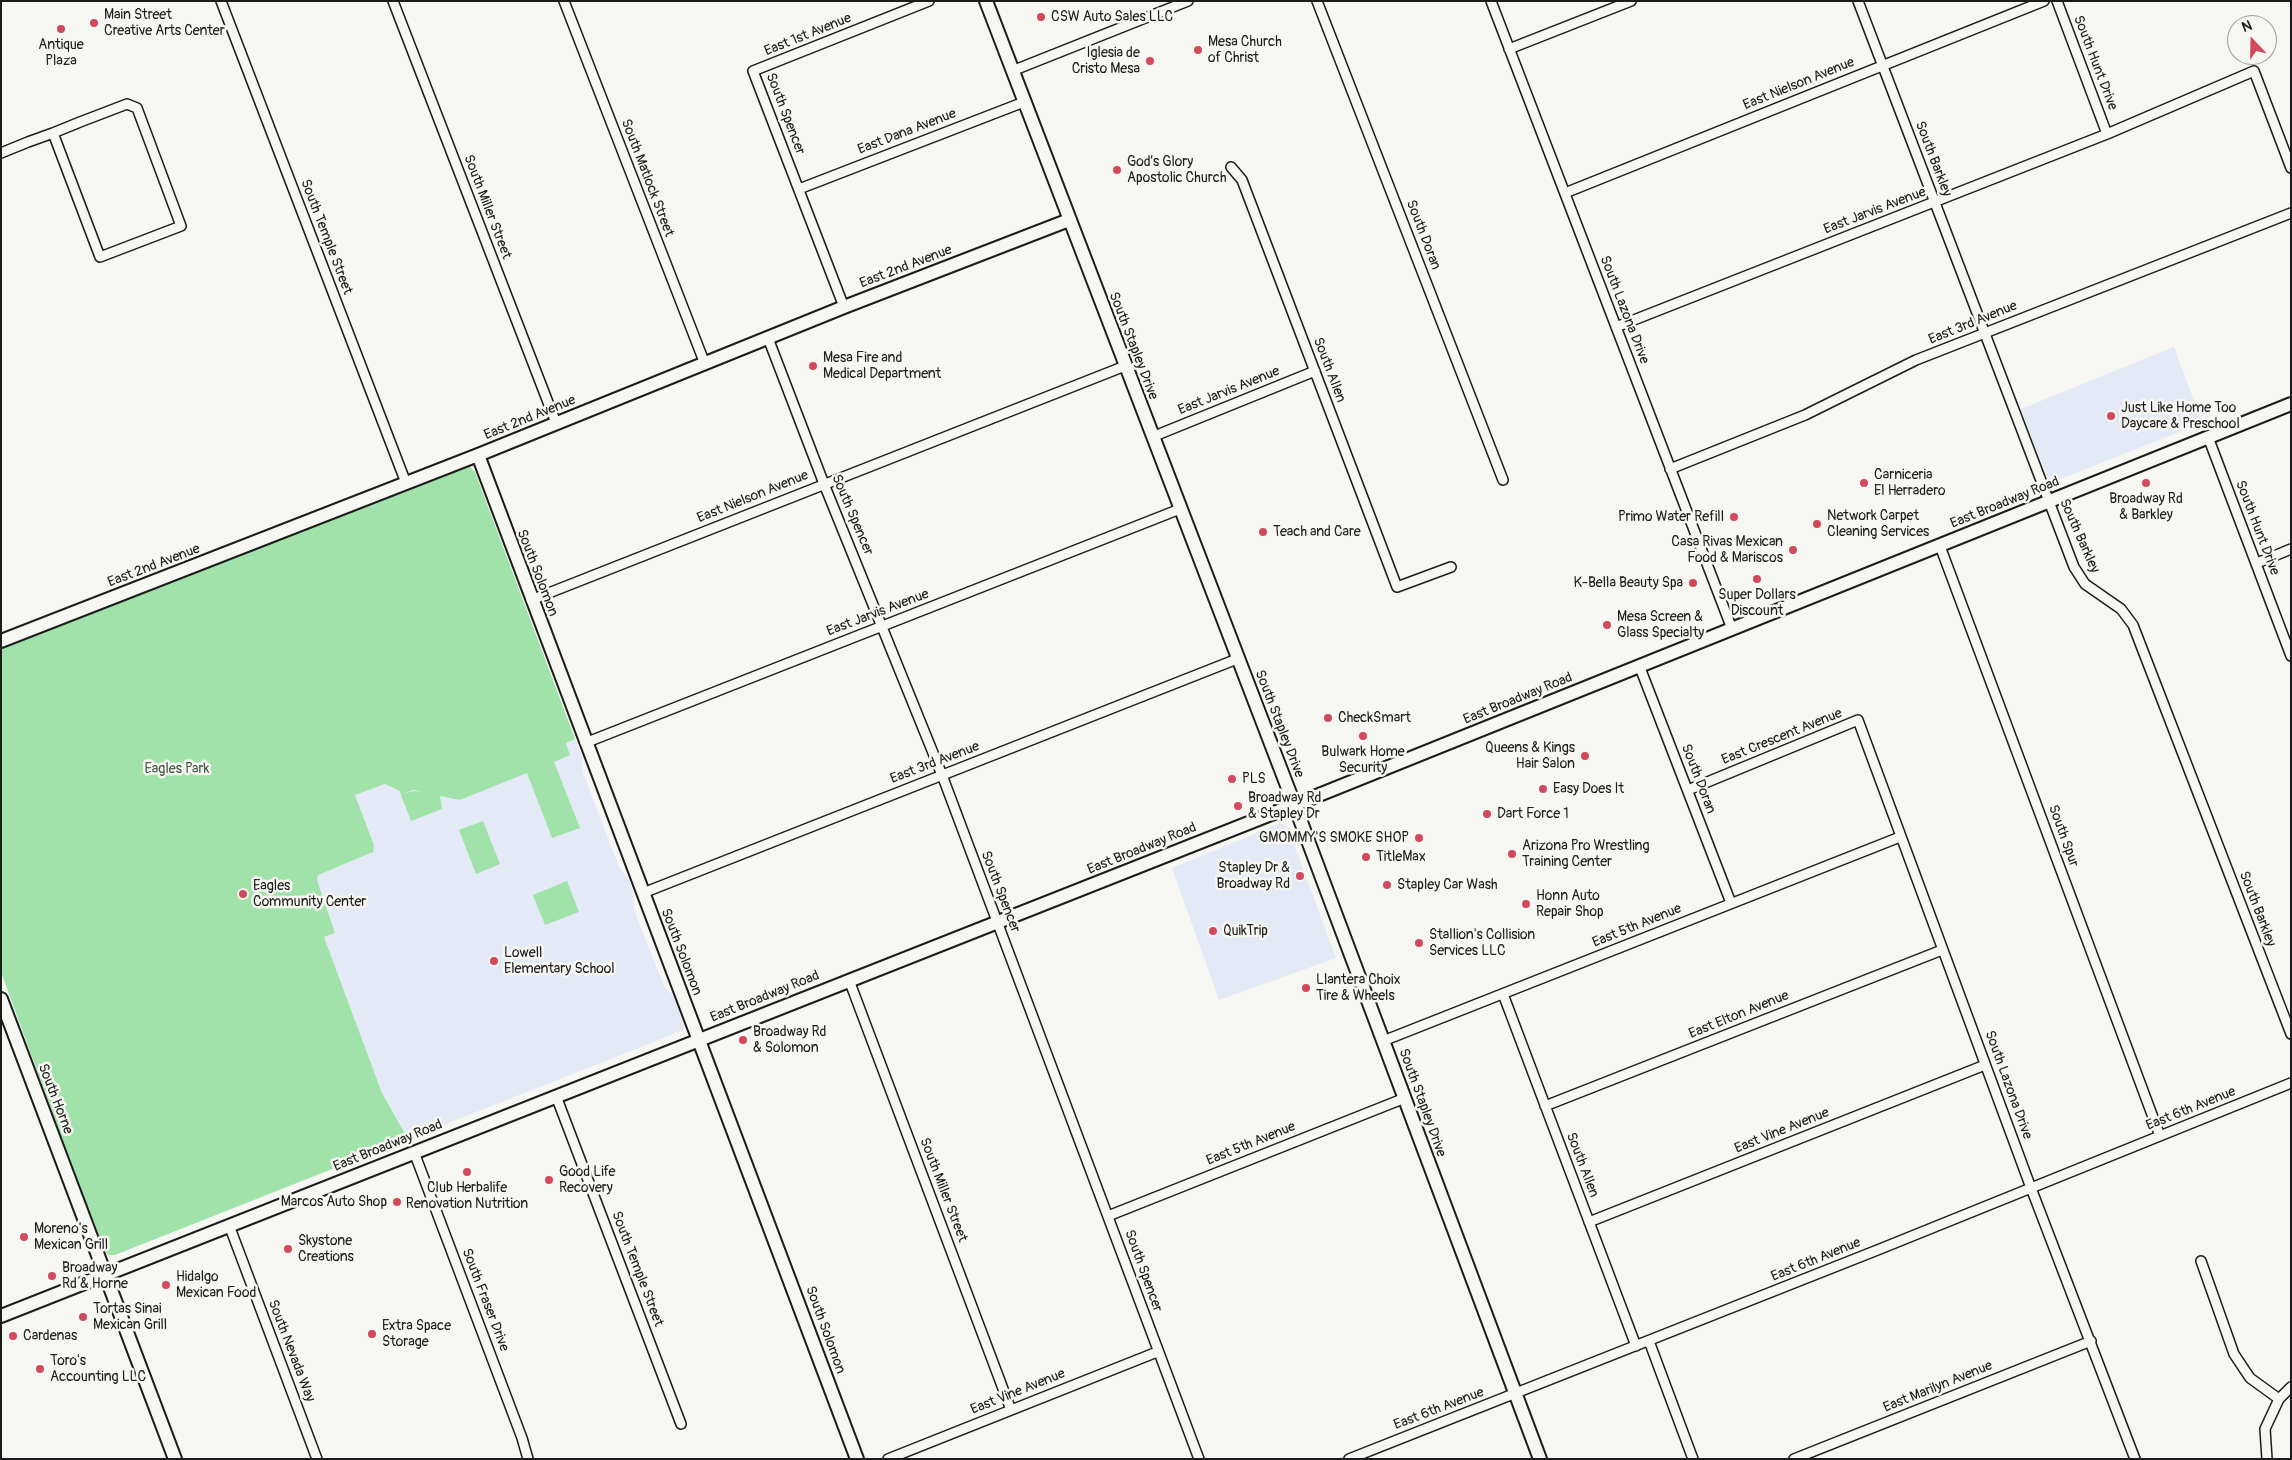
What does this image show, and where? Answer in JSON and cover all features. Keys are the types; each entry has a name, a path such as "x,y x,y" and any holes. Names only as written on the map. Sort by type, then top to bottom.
{"main road":[{"name":"South Stapley Drive","path":"986,1 1294,805 1540,1459"},
{"name":"East 2nd Avenue","path":"1,641 478,455 844,307 1069,220"},
{"name":"East Broadway Road","path":"1,1316 1294,805 2291,404"},
{"name":"South Solomon","path":"478,455 531,600 857,1459"},
{"name":"South Horne","path":"1,1000 105,1274"},
{"path":"105,1274 175,1459"}],"street":[{"name":"South Temple Street","path":"221,1 406,483"},
{"name":"South Miller Street","path":"393,1 556,423"},
{"name":"South Matlock Street","path":"564,1 705,364"},
{"name":"East 1st Avenue","path":"753,71 930,1"},
{"name":"South Doran","path":"1317,1 1504,480"},
{"name":"South Lazona Drive","path":"1491,1 1732,629"},
{"path":"1508,49 1631,1"},
{"name":"South Barkley","path":"1858,1 2074,567 2085,584 2122,609 2133,625 2291,1034"},
{"name":"East Nielson Avenue","path":"1565,194 2044,1"},
{"name":"South Hunt Drive","path":"2057,1 2107,134"},
{"path":"1012,71 1184,2"},
{"name":"South Spencer","path":"753,71 844,307"},
{"name":"East Jarvis Avenue","path":"1616,328 2107,134 2254,72 2291,168"},
{"name":"East Dana Avenue","path":"799,189 1024,102"},
{"path":"1,153 52,133 127,104 137,108 181,226 100,257 52,133"},
{"name":"South Allen","path":"1230,167 1242,180 1397,587 1451,566"},
{"name":"East 3rd Avenue","path":"1670,469 1805,415 1916,360 2291,212"},
{"name":"South Spencer","path":"768,338 824,484 942,775 1108,1216 1157,1352 1199,1459"},
{"name":"East Nielson Avenue","path":"531,600 1125,366"},
{"name":"East Jarvis Avenue","path":"1152,437 1315,371"},
{"name":"South Hunt Drive","path":"2208,437 2291,656"},
{"name":"East Jarvis Avenue","path":"585,743 1180,509"},
{"name":"South Spur","path":"1940,546 2160,1136"},
{"path":"2257,563 2291,548"},
{"name":"East 3rd Avenue","path":"643,893 1237,659"},
{"name":"South Doran","path":"1639,665 1731,903"},
{"name":"South Lazona Drive","path":"1858,720 2031,1188 2135,1459"},
{"name":"East Crescent Avenue","path":"1688,790 1858,720"},
{"name":"East 5th Avenue","path":"1383,1041 1900,837"},
{"name":"East Elton Avenue","path":"1545,1106 1942,950"},
{"name":"South Miller Street","path":"849,980 1010,1410"},
{"name":"South Allen","path":"1503,994 1636,1346"},
{"name":"East Vine Avenue","path":"1589,1222 1985,1065"},
{"name":"East 6th Avenue","path":"1349,1459 1649,1341 2291,1083"},
{"name":"South Temple Street","path":"556,1096 681,1424"},
{"name":"East 5th Avenue","path":"1108,1216 1405,1098"},
{"name":"South Fraser Drive","path":"414,1152 522,1438 528,1459"},
{"name":"South Nevada Way","path":"229,1225 317,1459"},
{"path":"2201,1261 2234,1354 2250,1378 2279,1399"},
{"path":"1649,1341 1693,1459"},
{"name":"East Marilyn Avenue","path":"1794,1459 2091,1341"},
{"name":"East Vine Avenue","path":"888,1459 1157,1352"},
{"path":"2267,1459 2265,1429 2279,1399 2291,1386"}],"shaded area":[{"name":"Just Like Home Too Daycare & Preschool","path":"2174,347 2202,423 2058,480 2051,480 2046,475 2021,409"},
{"name":"Lowell Elementary School","path":"575,739 582,757 583,773 619,867 628,878 633,892 634,910 664,986 673,995 685,1027 681,1031 408,1139 382,1093 324,937 335,933 317,880 318,874 373,852 374,845 355,795 385,784 400,791 413,790 460,800 570,755 566,743"},
{"path":"1281,823 1288,828 1336,958 1219,1000 1172,868"}],"green space":[{"name":"Eagles Park","path":"469,466 475,472 575,739 566,743 570,755 554,762 580,828 552,838 527,773 460,800 440,796 442,809 411,821 401,795 400,791 385,784 355,795 374,845 373,852 318,875 317,880 335,933 324,937 382,1093 408,1139 115,1255 109,1255 102,1249 1,972 1,649"},
{"path":"483,821 500,864 476,874 459,830"},
{"path":"567,881 579,912 545,925 533,895"}],"place":[{"name":"CSW Auto Sales LLC","path":"1041,17"},
{"name":"Main Street Creative Arts Center","path":"94,23"},
{"name":"Antique Plaza","path":"61,29"},
{"name":"Mesa Church of Christ","path":"1198,50"},
{"name":"Iglesia de Cristo Mesa","path":"1150,61"},
{"name":"God’s Glory Apostolic Church","path":"1117,170"},
{"name":"Mesa Fire and Medical Department","path":"813,366"},
{"name":"Just Like Home Too Daycare & Preschool","path":"2111,416"},
{"name":"Carniceria El Herradero","path":"1864,483"},
{"name":"Broadway Rd & Barkley","path":"2146,483"},
{"name":"Primo Water Refill","path":"1734,517"},
{"name":"Network Carpet Cleaning Services","path":"1817,524"},
{"name":"Teach and Care","path":"1263,532"},
{"name":"Casa Rivas Mexican Food & Mariscos","path":"1793,550"},
{"name":"Super Dollars Discount","path":"1757,579"},
{"name":"K-Bella Beauty Spa","path":"1693,583"},
{"name":"Mesa Screen & Glass Specialty","path":"1607,625"},
{"name":"CheckSmart","path":"1328,718"},
{"name":"Bulwark Home Security","path":"1363,736"},
{"name":"Queens & Kings Hair Salon","path":"1585,756"},
{"name":"PLS","path":"1232,779"},
{"name":"Easy Does It","path":"1543,789"},
{"name":"Broadway Rd & Stapley Dr","path":"1238,806"},
{"name":"Dart Force 1","path":"1487,814"},
{"name":"GMOMMY'S SMOKE SHOP","path":"1419,838"},
{"name":"Arizona Pro Wrestling Training Center","path":"1512,854"},
{"name":"TitleMax","path":"1366,857"},
{"name":"Stapley Dr & Broadway Rd","path":"1300,876"},
{"name":"Stapley Car Wash","path":"1387,885"},
{"name":"Eagles Community Center","path":"243,894"},
{"name":"Honn Auto Repair Shop","path":"1526,904"},
{"name":"QuikTrip","path":"1213,931"},
{"name":"Stallion's Collision Services LLC","path":"1419,943"},
{"name":"Lowell Elementary School","path":"494,961"},
{"name":"Llantera Choix Tire & Wheels","path":"1306,988"},
{"name":"Broadway Rd & Solomon","path":"743,1040"},
{"name":"Club Herbalife Renovation Nutrition","path":"467,1172"},
{"name":"Good Life Recovery","path":"549,1180"},
{"name":"Marcos Auto Shop","path":"397,1202"},
{"name":"Moreno's Mexican Grill","path":"24,1237"},
{"name":"Skystone Creations","path":"288,1249"},
{"name":"Broadway Rd & Horne","path":"52,1276"},
{"name":"Hidalgo Mexican Food","path":"166,1285"},
{"name":"Tortas Sinai Mexican Grill","path":"83,1317"},
{"name":"Extra Space Storage","path":"372,1334"},
{"name":"Cardenas","path":"13,1336"},
{"name":"Toro's Accounting LLC","path":"40,1369"}]}
